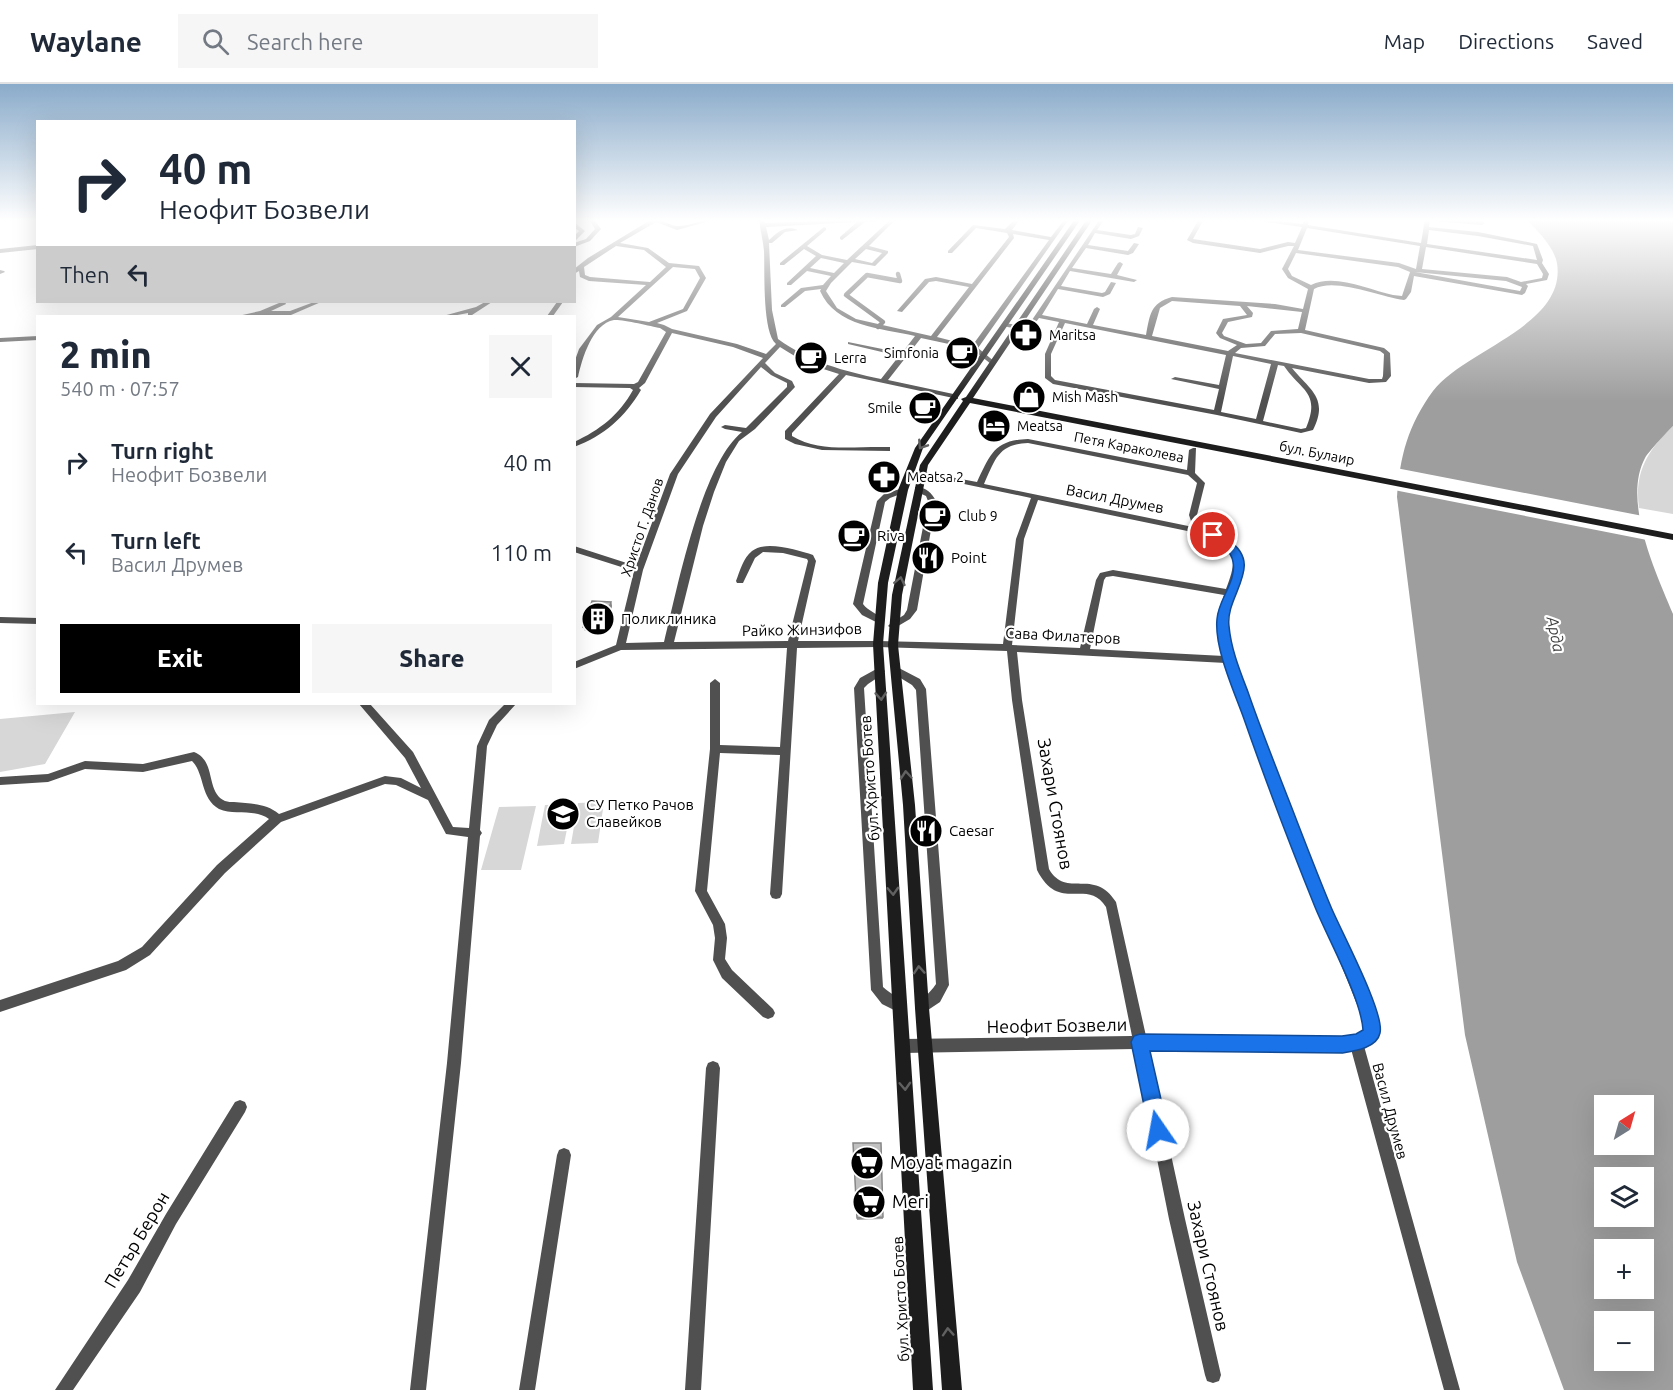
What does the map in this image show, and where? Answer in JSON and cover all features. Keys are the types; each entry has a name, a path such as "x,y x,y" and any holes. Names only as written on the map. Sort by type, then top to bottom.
{"main road":[{"name":"бул. Христо Ботев","path":"952,1390 922,1008 909,804 893,626 921,473 964,396 984,354 1036,280"},
{"name":"бул. Христо Ботев","path":"923,1390 878,620 883,583 903,490 919,448 993,363 1049,280"},
{"name":"бул. Булаир","path":"964,396 1673,529"},
{"name":"бул. Булаир","path":"1251,451 1673,537"}],"street":[{"path":"601,280 652,284"},
{"path":"576,370 582,349 598,326 614,318 657,280"},
{"path":"649,324 685,310 702,280"},
{"path":"766,280 769,315 775,340 779,344 815,362 845,372 964,396"},
{"path":"789,284 794,280"},
{"path":"783,306 803,290 824,287 831,280"},
{"path":"862,280 846,295 882,322 878,327"},
{"path":"900,311 927,280"},
{"path":"941,280 968,285"},
{"path":"932,339 973,280"},
{"path":"974,348 1023,280"},
{"path":"1005,326 1017,327 1030,324 1062,280"},
{"path":"1094,293 1100,280"},
{"path":"1058,287 1107,294 1113,280 1134,280"},
{"path":"1298,280 1311,288"},
{"path":"1301,331 1311,288 1315,285 1335,284 1404,298 1408,293 1409,280"},
{"path":"1455,280 1522,293 1525,286 1523,284"},
{"path":"1510,280 1523,284 1541,280"},
{"path":"824,287 824,294 839,313 878,327 974,348 993,363"},
{"path":"1149,337 1157,305 1162,300 1306,311"},
{"path":"278,315 282,303"},
{"path":"261,314 282,303"},
{"path":"251,315 278,315 302,310 316,303"},
{"path":"450,315 475,309 487,303"},
{"path":"1243,305 1250,316 1225,320 1219,333 1222,337 1246,345"},
{"path":"469,315 475,309"},
{"path":"1090,325 1097,309"},
{"path":"1038,316 1090,325 1149,337 1230,353 1275,362 1286,364 1369,381 1384,381 1387,376 1387,353 1382,349 1301,331 1273,332 1263,345 1246,345 1234,348 1230,353 1217,413"},
{"path":"614,318 662,326 670,331 735,345 764,361 773,374 790,382 791,387 752,427 745,430 735,440 710,487 668,646"},
{"path":"1063,321 1048,354 1047,377 1053,382 1301,431 1309,430 1312,426 1315,395 1292,374 1286,364"},
{"path":"576,385 635,387 641,383 670,331"},
{"path":"884,380 919,336"},
{"path":"2,341 36,338"},
{"path":"850,343 904,355"},
{"name":"Христо Г. Данов","path":"620,647 639,570 664,497 679,466 713,416 779,344"},
{"path":"1259,422 1275,362"},
{"path":"845,372 788,433 788,437 827,449 887,449"},
{"path":"1175,379 1222,388"},
{"path":"576,444 607,428 626,411 637,390 635,387"},
{"path":"725,427 745,430"},
{"name":"Петя Караколева","path":"979,486 1000,447 1012,441 1028,441 1191,473"},
{"path":"1193,450 1191,473 1202,483 1192,515 1199,531"},
{"name":"Васил Друмев","path":"921,473 1199,531 1223,540 1236,554 1240,570 1223,616 1230,660 1256,734 1371,1022 1372,1033 1368,1038 1356,1042 1452,1390"},
{"path":"878,620 865,613 858,604 881,501 903,490"},
{"name":"Захари Стоянов","path":"1035,498 1020,539 1009,648 1042,870 1046,879 1059,888 1094,890 1102,892 1108,898 1213,1375"},
{"path":"740,581 754,554 761,549 810,557 812,565 792,645 783,751 776,894"},
{"path":"576,550 639,570"},
{"path":"1084,653 1103,575 1113,573 1230,593"},
{"path":"0,620 36,621"},
{"name":"Райко Жинзифов","path":"576,665 620,647 893,645"},
{"name":"Сава Филатеров","path":"893,645 1009,648 1230,660"},
{"path":"880,671 864,681 859,688 876,990 887,1000 900,1007"},
{"path":"897,671 916,682 921,689 943,985 935,998 922,1008"},
{"path":"715,683 715,749 701,891 719,924 721,938 719,960 727,974 768,1013"},
{"path":"365,705 409,755 450,831 476,833"},
{"path":"418,1390 454,1063 469,872 476,833 476,787 482,746 493,723 510,705"},
{"path":"715,749 783,751"},
{"path":"0,781 48,778 85,765 143,768 194,756 203,765 210,794 222,805 266,810 277,819"},
{"path":"0,1006 122,966 146,951 221,869 277,819 385,780 398,780 417,793 432,797"},
{"name":"Неофит Бозвели","path":"903,1047 1140,1042 1311,1045 1356,1042"},
{"path":"693,1390 713,1068"},
{"name":"Петър Берон","path":"63,1390 134,1286 162,1234 240,1107"},
{"path":"527,1390 564,1155"}],"shaded area":[{"path":"1673,426 1673,514 1639,508 1639,483 1645,462 1656,444"},
{"path":"75,712 45,764 0,772 0,719"},
{"path":"604,802 598,843 571,844 578,803"},
{"path":"572,804 564,844 537,846 545,805"},
{"path":"536,806 521,870 481,870 499,807"}],"water":[{"name":"Арда","path":"1556,280 1673,280 1673,426 1645,458 1639,475 1637,495 1644,537 1673,614 1673,1390 1564,1390 1517,1262 1465,1035 1397,497 1400,468 1411,429 1433,391 1467,362 1531,320 1546,304"}],"pier":[{"path":"1396,468 1643,516 1647,540 1394,490"}],"building":[{"name":"Поликлиника","path":"592,601 611,602 603,627 583,627"},
{"path":"853,1143 881,1143 883,1217 857,1218"}],"place":[{"name":"Maritsa","path":"1026,335"},
{"name":"Simfonia","path":"962,353"},
{"name":"Lerra","path":"811,358"},
{"name":"Mish Mash","path":"1029,397"},
{"name":"Smile","path":"925,408"},
{"name":"Meatsa","path":"994,426"},
{"name":"Meatsa 2","path":"884,477"},
{"name":"Club 9","path":"935,516"},
{"name":"Riva","path":"854,536"},
{"name":"Point","path":"928,558"},
{"name":"Поликлиника","path":"598,619"},
{"name":"СУ Петко Рачов Славейков","path":"563,814"},
{"name":"Caesar","path":"926,831"},
{"name":"Moyat magazin","path":"867,1163"},
{"name":"Meri","path":"869,1202"}],"route":[{"path":"1158,1130 1140,1042 1342,1044 1368,1038 1372,1033 1371,1022 1360,990 1323,906 1256,734 1230,660 1223,616 1240,570 1239,560 1233,548 1213,535"}]}
